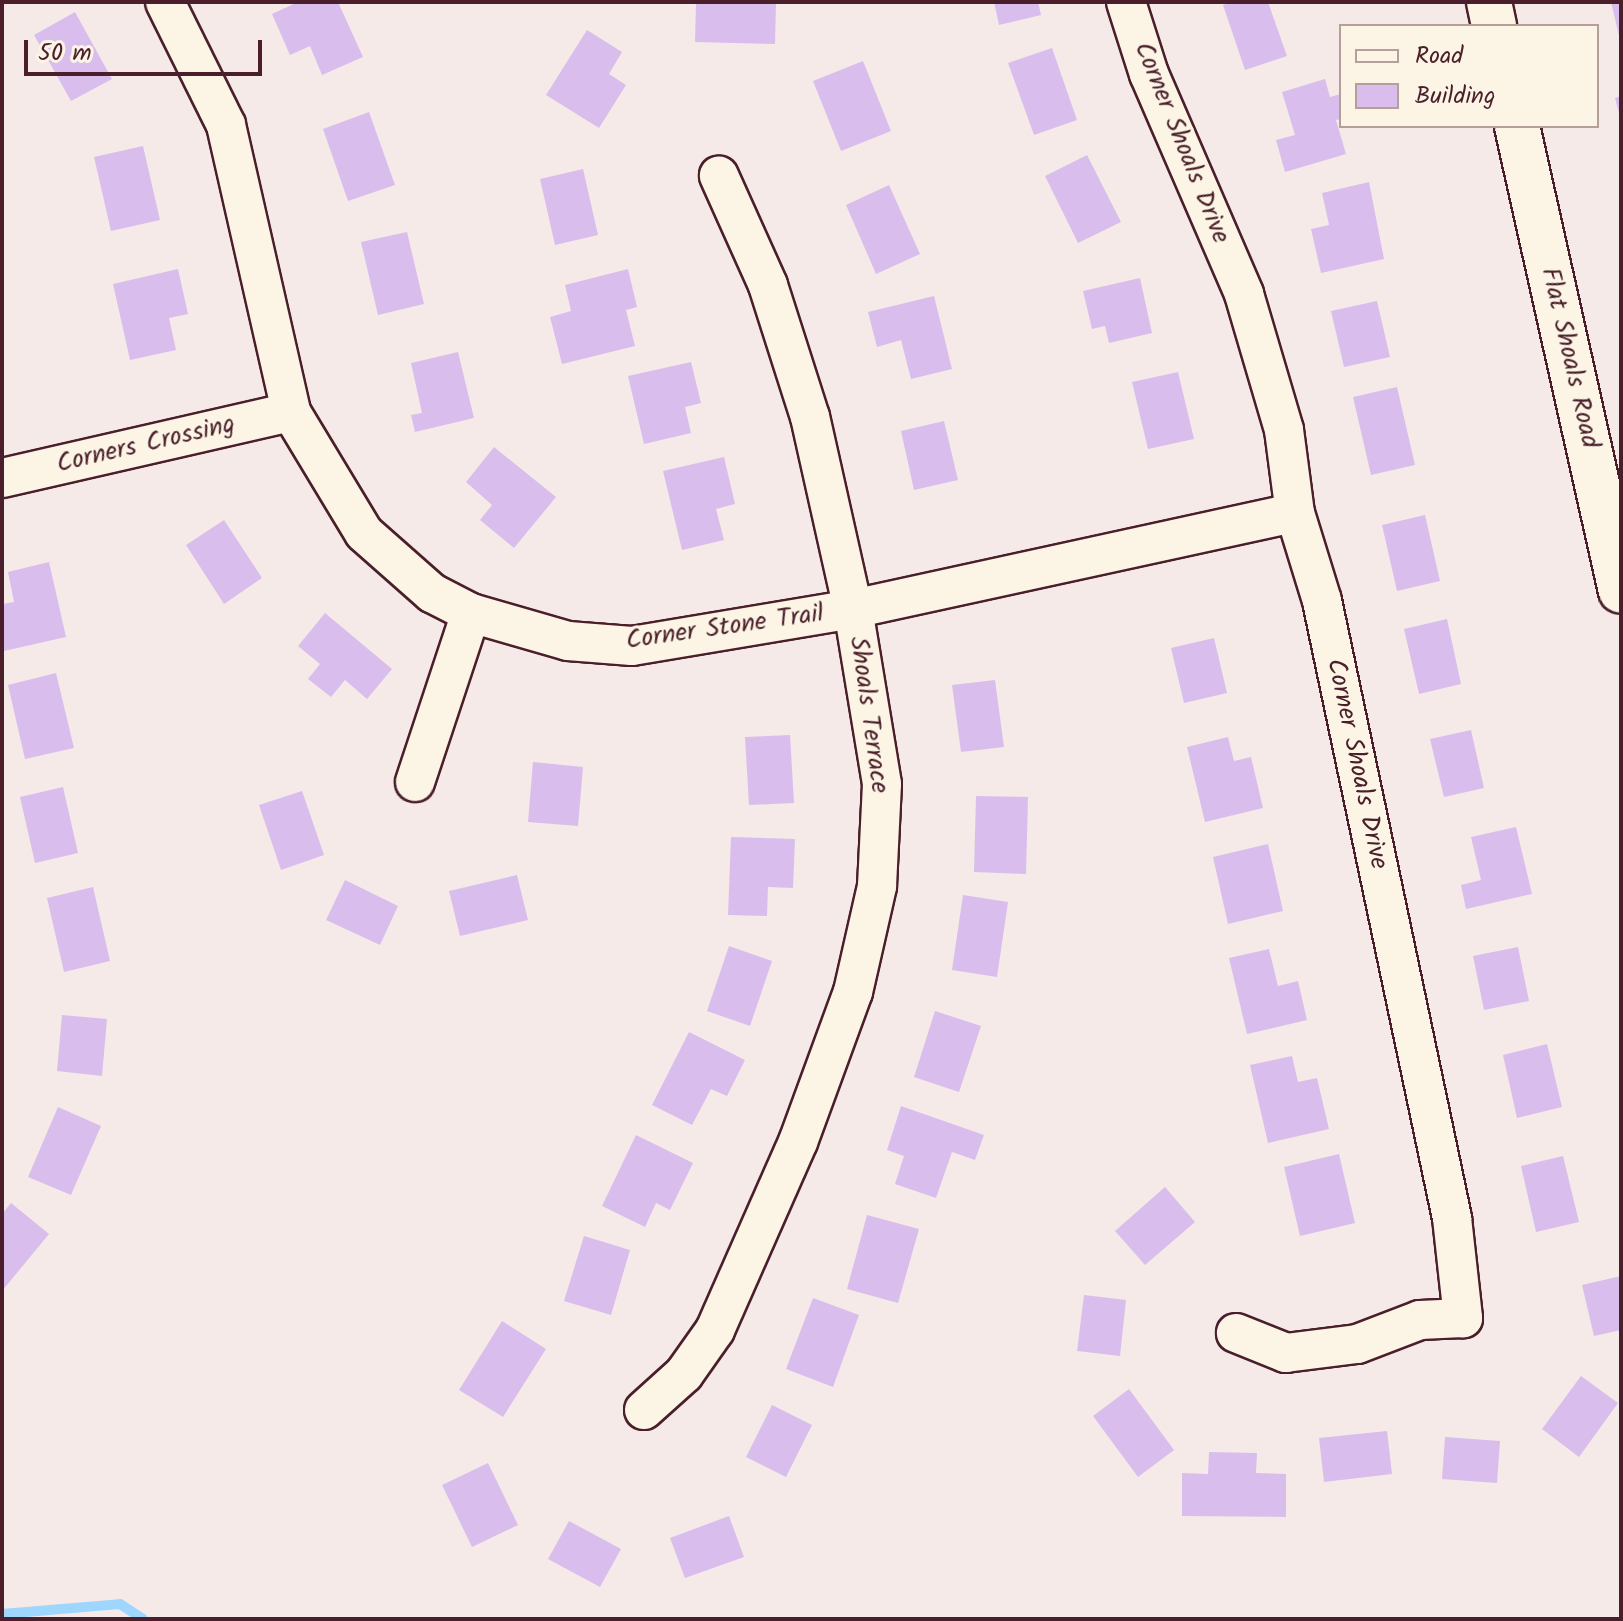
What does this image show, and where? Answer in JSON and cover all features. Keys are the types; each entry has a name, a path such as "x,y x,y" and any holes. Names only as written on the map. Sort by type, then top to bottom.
{"main road":[{"path":"1489,2 1494,24"},
{"name":"Flat Shoals Road","path":"1517,128 1621,591"}],"street":[{"name":"Corner Stone Trail","path":"165,2 226,125 291,412 364,533 432,593 471,613 568,641 632,646 853,609 1295,513"},
{"name":"Corner Shoals Drive","path":"1126,2 1149,74 1244,294 1284,430 1295,513 1322,601 1452,1218 1463,1318 1420,1320 1357,1344 1286,1353 1236,1333"},
{"name":"Shoals Terrace","path":"644,1410 684,1374 715,1330 798,1142 853,992 877,886 882,784 853,609 810,417 768,285 719,176"},
{"name":"Corners Crossing","path":"2,478 291,412"},
{"path":"415,782 471,613"}],"building":[{"path":"298,2 338,2 363,57 322,75 310,46 290,55 272,14"},
{"path":"696,2 776,2 775,44 695,42"},
{"path":"994,2 1038,2 1041,15 999,25"},
{"path":"1268,2 1287,56 1245,70 1223,5"},
{"path":"1611,2 1621,2 1621,40 1620,40"},
{"path":"75,12 112,79 71,101 34,35"},
{"path":"587,30 622,52 609,74 626,85 599,128 546,95"},
{"path":"1052,48 1077,120 1034,135 1008,63"},
{"path":"863,61 891,131 841,151 813,81"},
{"path":"1325,79 1330,97 1339,95 1339,119 1336,120 1346,154 1285,172 1276,140 1295,135 1282,92"},
{"path":"1621,96 1621,117 1620,117 1615,98"},
{"path":"369,112 395,185 348,201 323,129"},
{"path":"143,146 160,220 111,231 94,157"},
{"path":"1087,155 1121,222 1078,243 1045,176"},
{"path":"583,169 598,235 555,245 540,179"},
{"path":"1369,182 1384,259 1321,273 1311,229 1329,225 1322,193"},
{"path":"889,185 920,254 876,274 846,205"},
{"path":"407,232 424,304 378,315 361,242"},
{"path":"178,269 188,314 169,318 176,350 130,360 113,284"},
{"path":"628,269 637,307 626,310 635,346 562,364 550,317 571,311 565,285"},
{"path":"1140,278 1152,333 1109,343 1105,326 1092,329 1083,291"},
{"path":"934,296 952,369 911,379 901,340 877,347 868,312"},
{"path":"1377,301 1390,357 1344,367 1331,311"},
{"path":"458,352 474,418 415,432 411,415 422,413 411,363"},
{"path":"691,362 701,403 685,407 691,433 644,444 628,376"},
{"path":"1178,372 1194,439 1148,449 1132,382"},
{"path":"1397,387 1415,465 1371,475 1353,397"},
{"path":"944,421 958,480 914,490 901,431"},
{"path":"494,447 556,497 514,548 480,520 492,505 466,482"},
{"path":"724,457 735,504 716,509 724,540 682,550 663,471"},
{"path":"1425,515 1440,581 1397,591 1382,525"},
{"path":"224,520 262,578 224,604 186,545"},
{"path":"49,562 66,637 4,651 2,604 14,602 8,572"},
{"path":"325,613 392,669 367,699 345,680 331,697 308,679 320,664 298,646"},
{"path":"1447,619 1461,684 1419,694 1404,629"},
{"path":"1214,638 1227,693 1184,703 1171,648"},
{"path":"56,673 74,748 25,759 8,685"},
{"path":"995,680 1004,747 961,752 952,685"},
{"path":"1471,730 1484,788 1444,797 1430,739"},
{"path":"790,735 794,803 749,805 745,737"},
{"path":"1228,737 1234,761 1251,757 1263,808 1205,822 1187,747"},
{"path":"533,762 583,767 578,826 528,822"},
{"path":"63,787 78,853 35,863 20,797"},
{"path":"302,791 324,855 281,870 259,805"},
{"path":"976,796 1028,797 1026,874 974,872"},
{"path":"1516,827 1532,894 1466,909 1461,885 1481,880 1471,837"},
{"path":"731,837 795,839 793,888 768,887 767,916 728,915"},
{"path":"1268,844 1283,911 1228,924 1213,857"},
{"path":"517,875 528,920 460,936 449,891"},
{"path":"345,880 398,906 380,945 326,920"},
{"path":"93,887 110,961 64,972 47,898"},
{"path":"963,895 1008,902 997,977 952,970"},
{"path":"729,946 772,961 750,1026 707,1011"},
{"path":"1518,947 1529,1001 1484,1010 1473,956"},
{"path":"1269,949 1278,986 1298,981 1307,1020 1247,1034 1229,958"},
{"path":"935,1011 981,1026 959,1092 914,1077"},
{"path":"62,1015 107,1019 102,1076 57,1071"},
{"path":"689,1032 745,1060 727,1096 711,1089 692,1125 652,1105"},
{"path":"1547,1044 1562,1107 1517,1118 1503,1055"},
{"path":"1292,1056 1298,1082 1317,1078 1329,1129 1268,1143 1250,1065"},
{"path":"901,1106 984,1135 975,1160 952,1152 936,1198 895,1184 904,1156 887,1150"},
{"path":"58,1107 101,1126 71,1195 28,1177"},
{"path":"636,1135 693,1163 670,1210 656,1203 645,1227 602,1206"},
{"path":"1339,1154 1355,1223 1300,1236 1284,1167"},
{"path":"1563,1156 1579,1222 1536,1232 1521,1166"},
{"path":"1165,1187 1195,1222 1145,1265 1115,1231"},
{"path":"11,1203 49,1234 2,1291 2,1214"},
{"path":"867,1215 919,1229 898,1303 847,1289"},
{"path":"584,1236 630,1250 611,1315 564,1301"},
{"path":"1621,1276 1621,1330 1594,1336 1582,1285"},
{"path":"1084,1295 1126,1300 1120,1356 1077,1351"},
{"path":"813,1298 859,1315 833,1387 786,1369"},
{"path":"502,1321 546,1349 503,1417 459,1390"},
{"path":"1581,1376 1618,1403 1579,1457 1542,1429"},
{"path":"1129,1389 1174,1450 1138,1477 1093,1416"},
{"path":"772,1405 812,1425 786,1477 746,1457"},
{"path":"1387,1431 1392,1474 1324,1482 1319,1438"},
{"path":"1445,1437 1500,1441 1497,1483 1442,1479"},
{"path":"1209,1452 1257,1453 1256,1473 1286,1474 1286,1517 1182,1516 1182,1473 1208,1474"},
{"path":"488,1463 518,1525 472,1547 442,1485"},
{"path":"729,1516 744,1557 685,1578 670,1538"},
{"path":"569,1521 621,1549 600,1587 548,1559"}],"waterway":[{"path":"2,1614 120,1604 143,1619"}]}
